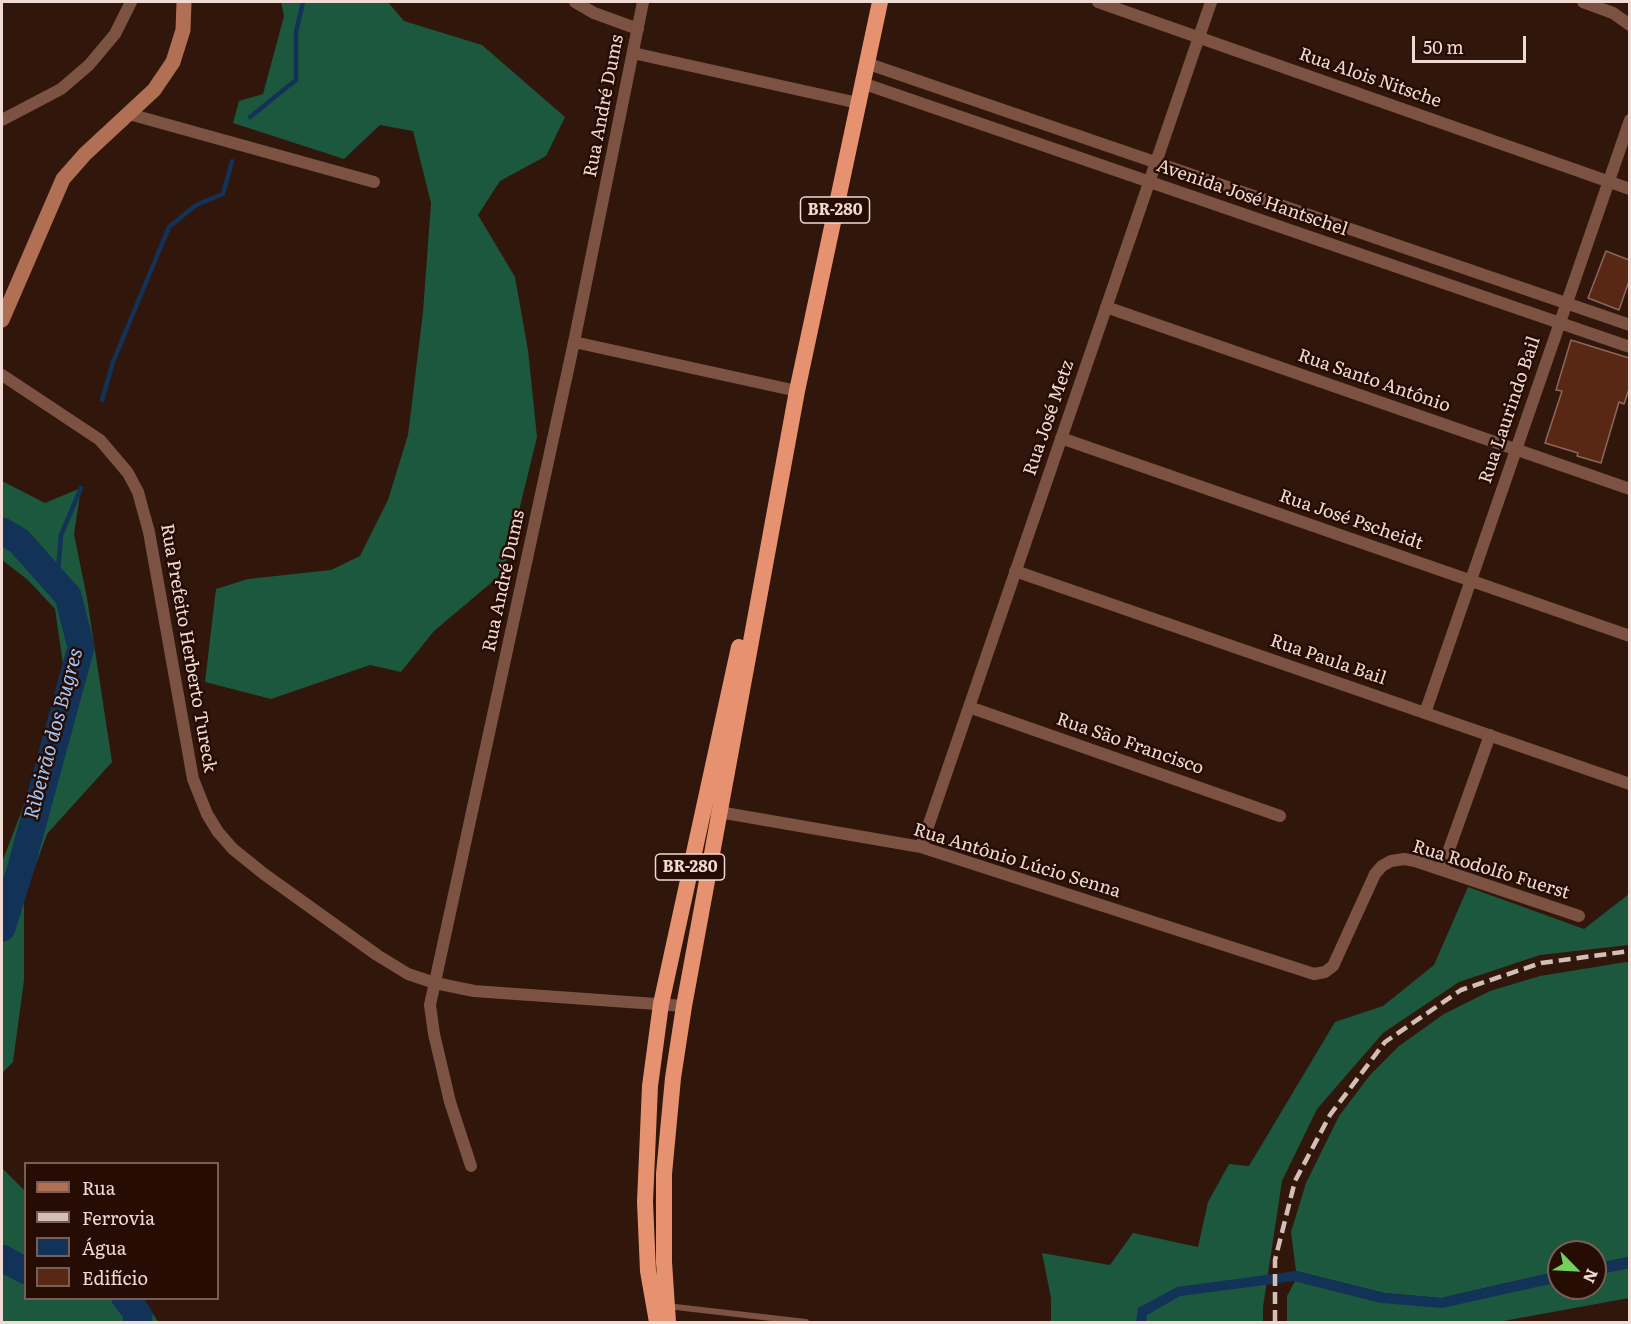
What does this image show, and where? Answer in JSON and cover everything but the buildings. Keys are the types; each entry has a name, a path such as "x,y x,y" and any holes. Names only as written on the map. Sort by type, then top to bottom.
{"highway":[{"name":"BR-280","path":"667,1314 664,1174 673,1078 684,1006 797,391 880,2"},
{"name":"BR-280","path":"657,1323 646,1239 645,1159 650,1086 661,1004 792,418"}],"main road":[{"path":"2,320 63,179 85,154 154,90 173,63 183,30 184,2"}],"street":[{"path":"2,120 61,89 88,65 114,34 131,2"},
{"path":"574,2 594,14 638,29"},
{"name":"Rua André Dums","path":"471,1166 450,1102 434,1034 430,1005 574,342 644,2"},
{"name":"Rua Alois Nitsche","path":"1098,2 1629,189"},
{"name":"Rua José Metz","path":"921,847 1211,2"},
{"path":"1583,2 1613,13 1629,25"},
{"path":"633,53 858,103"},
{"name":"Avenida José Hantschel","path":"866,63 1629,326"},
{"name":"Avenida José Hantschel","path":"862,83 1629,347"},
{"path":"129,114 374,182"},
{"name":"Rua Laurindo Bail","path":"1425,713 1629,120"},
{"name":"Rua Santo Antônio","path":"1106,307 1629,489"},
{"path":"574,342 797,391"},
{"name":"Rua Prefeito Herberto Tureck","path":"2,375 100,440 128,473 138,492 149,532 193,779 207,814 218,832 233,849 377,955 408,974 435,983 474,991 684,1006"},
{"name":"Rua José Pscheidt","path":"1061,438 1629,636"},
{"name":"Rua Paula Bail","path":"1015,571 1629,784"},
{"name":"Rua São Francisco","path":"969,706 1280,816"},
{"path":"1442,869 1490,735"},
{"name":"Rua Antônio Lúcio Senna","path":"703,809 921,847 1314,974"},
{"name":"Rua Rodolfo Fuerst","path":"1314,974 1325,972 1333,966 1369,885 1382,866 1391,861 1404,859 1442,869 1579,916"}],"lane":[{"path":"667,1314 806,1323"}],"green space":[{"path":"281,2 388,2 404,21 482,45 565,117 546,156 500,181 478,215 515,277 528,350 537,437 504,572 434,631 401,672 370,665 271,699 205,682 216,589 248,579 331,570 360,556 388,500 408,435 423,312 431,203 413,131 380,125 344,159 233,123 239,101 263,94 284,16"},
{"path":"2,481 45,503 81,488 74,534 87,598 112,762 47,834 24,897 24,980 13,1062 2,1073 2,862 43,756 64,671 55,609 28,580 2,560"},
{"path":"1468,887 1584,929 1629,894 1629,945 1540,955 1459,982 1383,1033 1317,1109 1282,1181 1263,1307 1263,1322 1051,1322 1051,1298 1042,1253 1110,1265 1133,1233 1198,1247 1208,1202 1229,1164 1249,1166 1335,1022 1383,1006 1434,965"},
{"path":"1629,962 1629,1257 1607,1262 1607,1240 1547,1240 1547,1274 1441,1298 1384,1293 1296,1271 1291,1232 1306,1183 1339,1116 1370,1075 1399,1046 1444,1014 1490,991 1540,976"},
{"path":"2,1168 24,1190 24,1300 145,1300 158,1322 2,1322"},
{"path":"1629,1268 1629,1298 1498,1322 1287,1322 1287,1296 1295,1281 1382,1303 1508,1292 1547,1284 1547,1300 1607,1300 1607,1273"}],"water":[{"path":"1629,1257 1629,1268 1607,1273 1607,1262"},
{"path":"1296,1271 1384,1293 1441,1298 1547,1274 1547,1285 1442,1308 1382,1303 1295,1281 1180,1296 1147,1315 1146,1322 1136,1322 1138,1308 1177,1287"}],"waterway":[{"path":"250,117 296,80 296,32 303,2"},
{"path":"102,400 113,362 169,227 196,205 223,194 232,161"},
{"path":"57,583 61,535 81,488"},
{"name":"Ribeirão dos Bugres","path":"2,531 19,541 68,596 81,647 2,928"},
{"name":"Ribeirão dos Bugres","path":"2,1258 24,1270"},
{"name":"Ribeirão dos Bugres","path":"127,1300 139,1315 136,1322"}],"railway":[{"path":"1275,1322 1275,1260 1295,1181 1330,1115 1385,1042 1461,990 1541,963 1630,951"}]}
